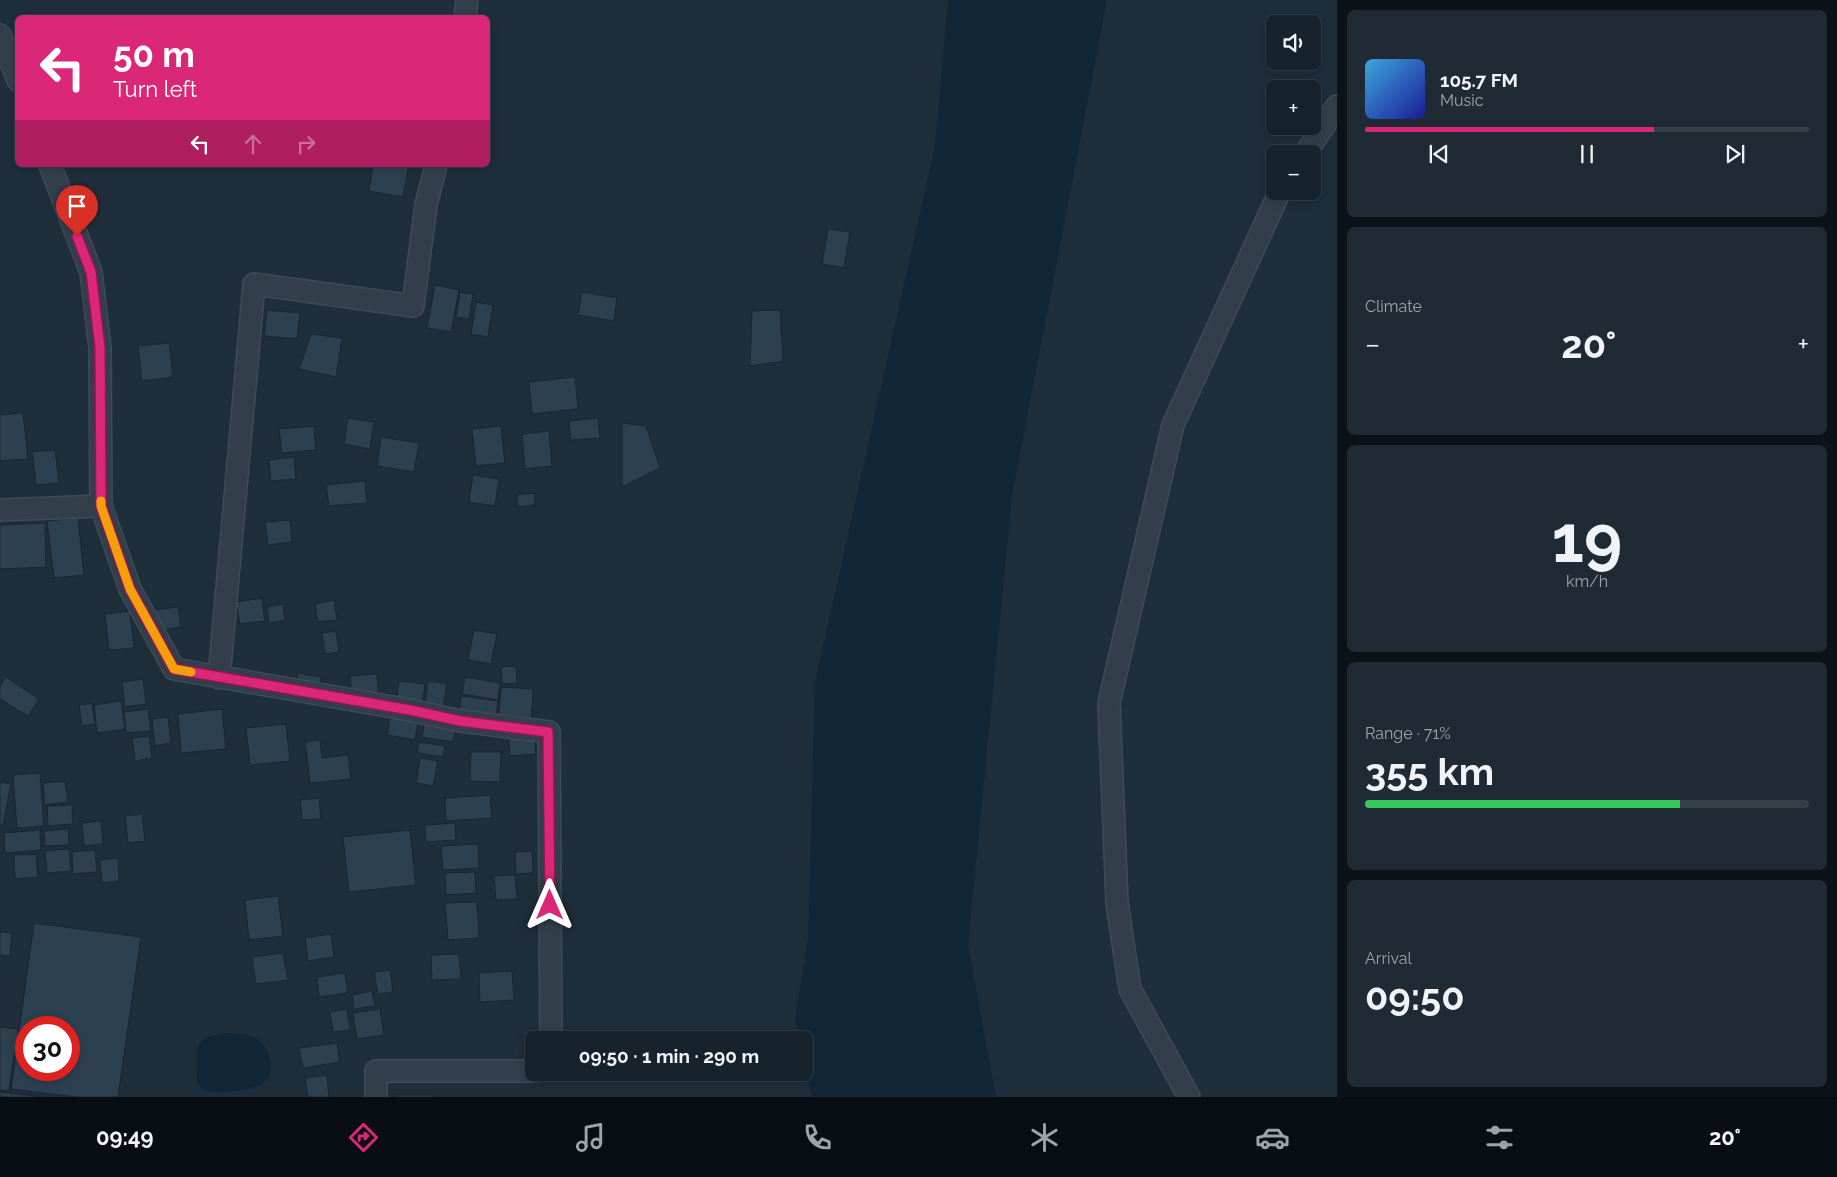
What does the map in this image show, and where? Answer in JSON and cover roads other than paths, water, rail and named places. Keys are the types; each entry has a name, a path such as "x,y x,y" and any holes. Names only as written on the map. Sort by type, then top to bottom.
{"street":[{"path":"465,15 467,0"},
{"path":"0,35 15,72"},
{"path":"1311,145 1337,106"},
{"path":"51,167 91,272 100,348 101,506 130,589 174,669 410,710 460,721 548,732 551,1031"},
{"path":"219,678 254,284 413,306 426,205 436,167"},
{"path":"1189,1097 1130,989 1117,903 1109,703 1173,425 1276,200"},
{"path":"0,510 101,506"},
{"path":"376,1097 376,1071 525,1071"}],"water":[{"path":"948,0 1107,0 1012,496 968,945 996,1097 812,1097 809,1081 813,1081 813,1031 798,1031 795,1019 808,939 815,682 935,146"},
{"path":"228,1033 248,1035 257,1039 263,1045 271,1060 269,1075 258,1086 244,1090 217,1092 203,1089 199,1085 197,1076 197,1048 208,1037"}]}
